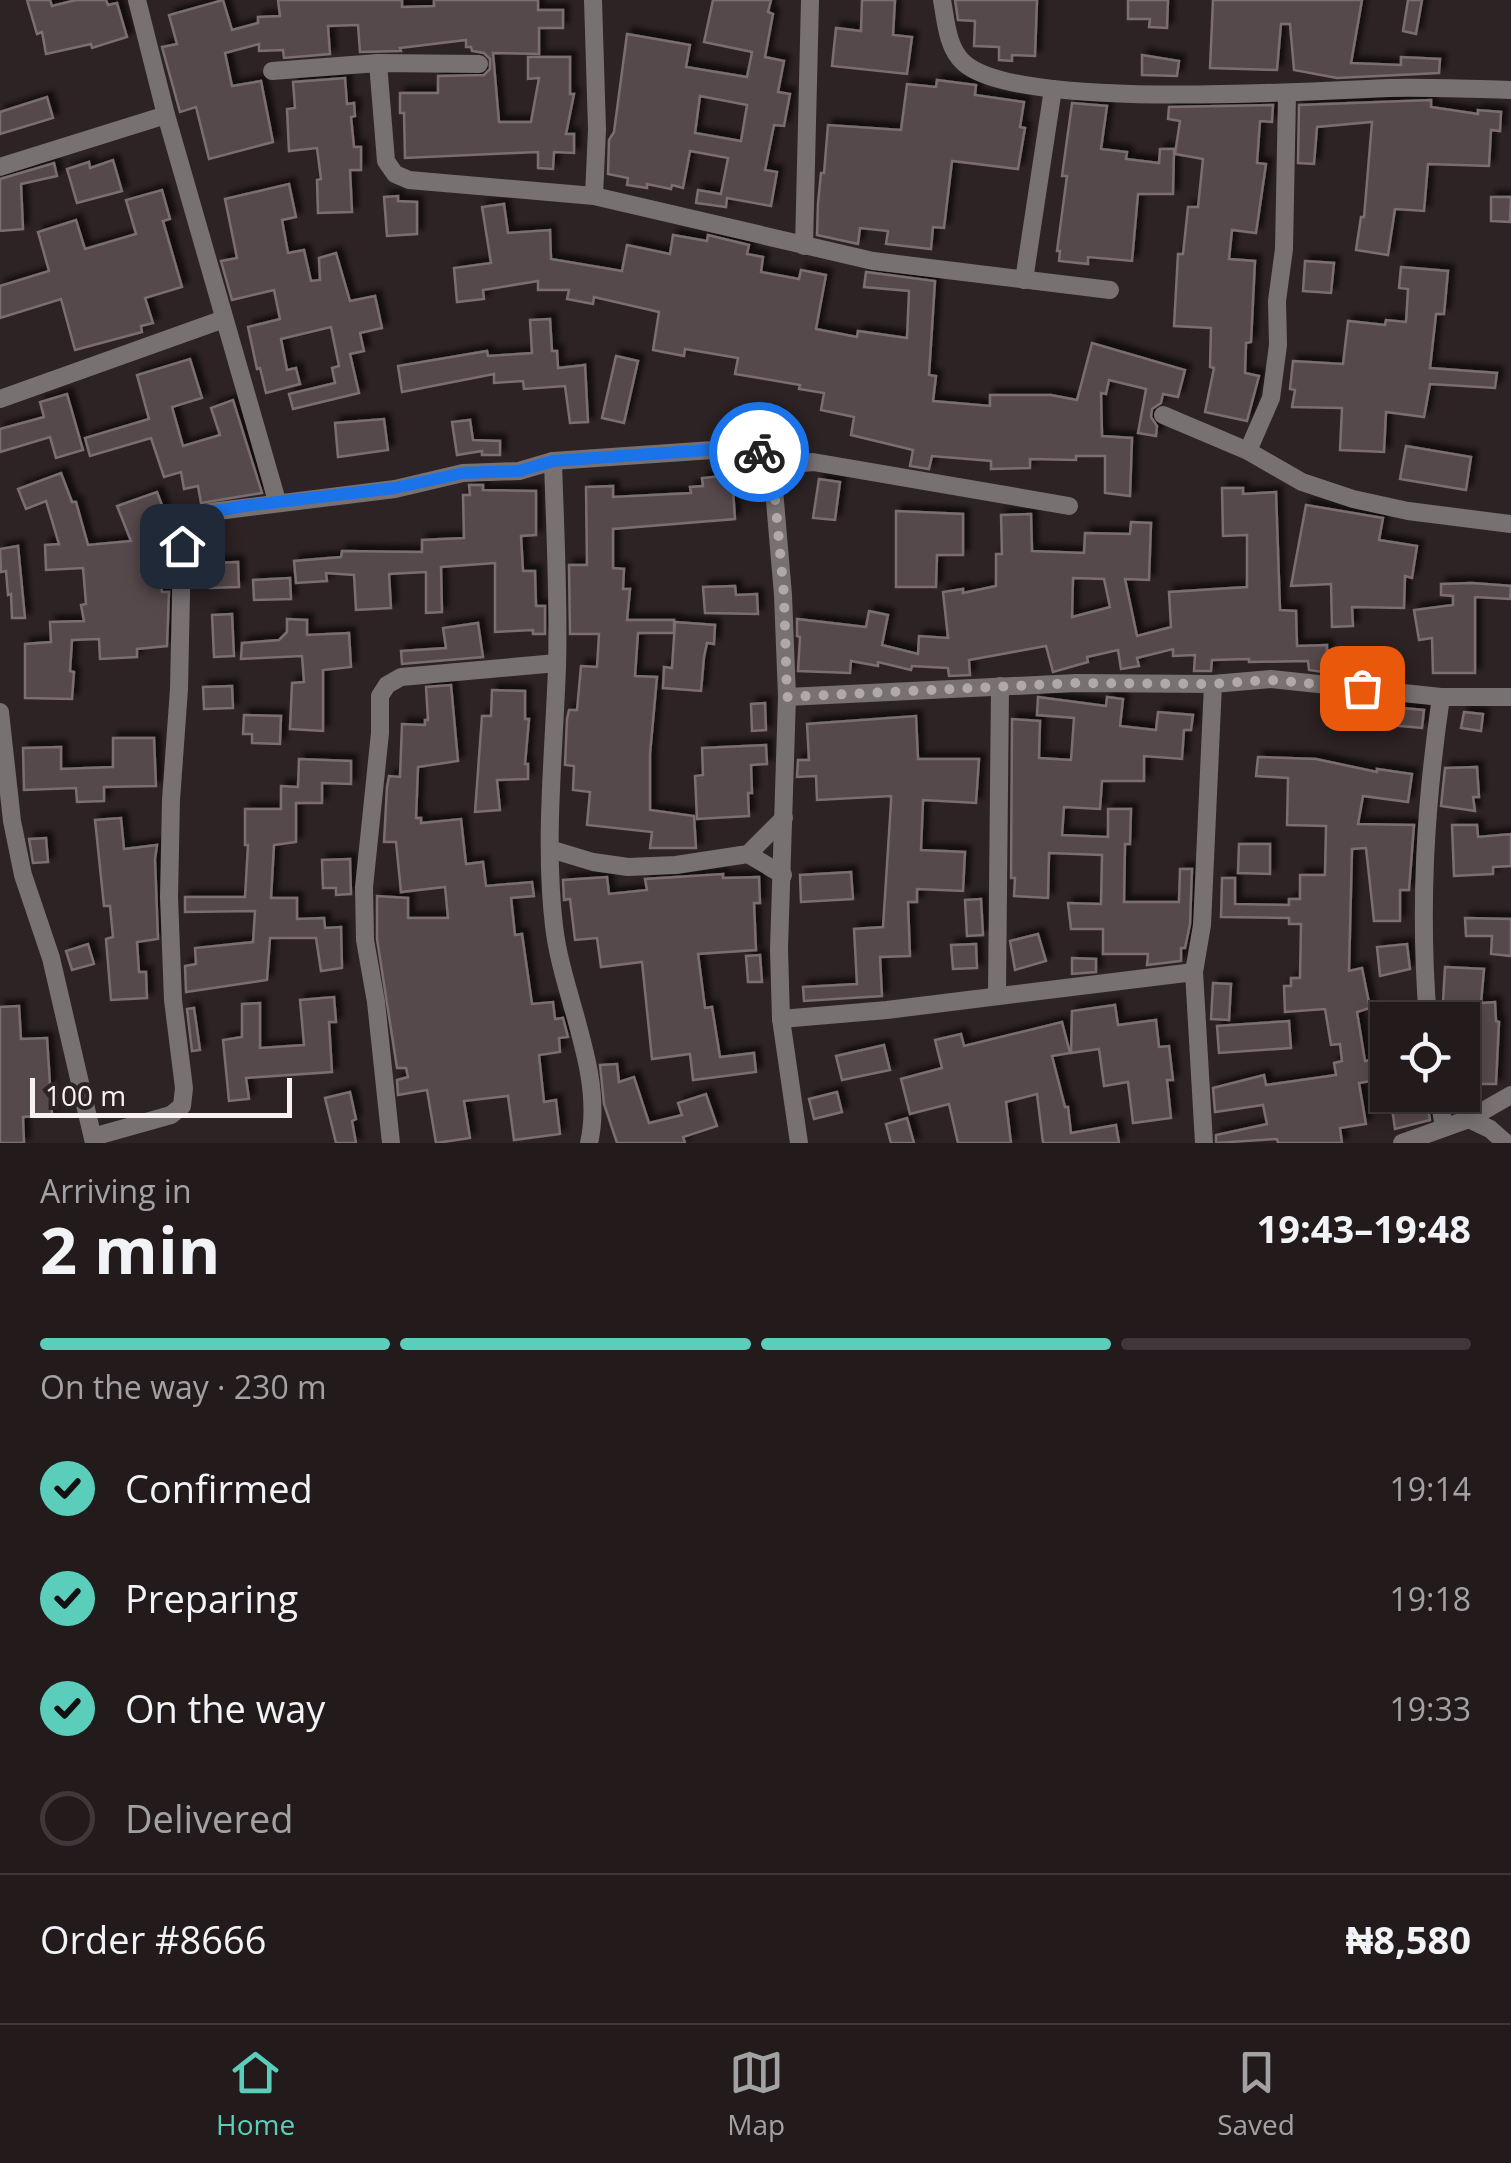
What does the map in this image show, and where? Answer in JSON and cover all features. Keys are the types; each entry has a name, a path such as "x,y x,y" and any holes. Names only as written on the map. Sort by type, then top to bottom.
{"street":[{"path":"137,0 166,115 278,501"},
{"path":"593,0 597,129 594,196"},
{"path":"804,246 810,0"},
{"path":"942,0 949,41 964,63 987,76 1053,89 1288,94 1390,88 1511,90"},
{"path":"378,63 386,161 395,174 409,180 594,196 873,261 1110,290"},
{"path":"272,70 378,63 479,64"},
{"path":"1024,280 1053,89"},
{"path":"1248,451 1271,398 1278,345 1288,94"},
{"path":"0,167 166,115"},
{"path":"0,399 224,319"},
{"path":"1163,415 1248,451 1302,482 1353,499 1408,511 1511,524"},
{"path":"0,712 6,820 52,958 94,1140 171,1115 182,1106 184,1088 174,1000 169,896 171,800 180,689 182,546 192,523 210,512 395,488 463,473 519,471 553,461 742,448 764,454 772,466 784,595 787,697 779,949 781,1020 799,1143"},
{"path":"553,461 557,663 550,849 554,928 591,1084 594,1123 589,1143"},
{"path":"772,466 813,462 1068,506"},
{"path":"391,1143 376,1002 365,940 364,887 380,733 380,696 386,684 400,678 557,663"},
{"path":"787,697 1000,686 1270,680 1440,696 1511,698"},
{"path":"1204,1143 1194,972 1202,925 1213,684"},
{"path":"998,994 1000,686"},
{"path":"1426,1002 1422,951 1424,831 1440,696"},
{"path":"550,849 628,868 676,865 748,854 784,818"},
{"path":"748,854 783,875"},
{"path":"781,1020 1194,972"},
{"path":"1402,1143 1469,1119 1511,1095"},
{"path":"1441,1112 1444,1126"},
{"path":"1469,1119 1506,1143"}],"building":[{"path":"27,0 50,0 52,6 76,0 117,3 127,37 92,48 91,44 46,54 42,32 37,34"},
{"path":"223,0 232,30 258,23 258,17 280,16 278,0 402,0 402,7 434,6 434,0 538,0 538,10 563,10 563,28 539,28 539,54 493,53 499,122 531,122 539,78 528,79 528,57 570,57 570,94 574,94 566,134 574,134 574,153 554,152 553,169 538,168 538,152 405,158 400,93 438,93 438,76 484,75 490,69 490,59 466,47 466,40 400,48 401,51 360,52 358,25 328,26 330,54 284,58 283,50 259,51 259,44 225,53 232,86 261,81 273,142 209,159 196,107 180,112 162,47 177,44 169,15"},
{"path":"713,0 771,0 768,12 773,14 765,57 784,61 778,92 790,94 784,126 774,125 765,170 777,172 771,206 727,198 726,207 696,203 698,190 721,194 728,158 690,151 683,188 627,185 628,178 608,174 609,140 614,132 627,34 690,45 686,67 747,77 752,52 704,42","holes":["700,96 747,105 741,141 695,133"]},
{"path":"862,0 895,0 893,35 912,37 907,74 832,66 836,28 861,31"},
{"path":"955,0 1037,0 1035,56 1012,55 1012,61 999,60 999,47 974,46 975,21 958,20"},
{"path":"1128,0 1168,0 1167,28 1149,27 1150,19 1128,19"},
{"path":"1213,0 1362,0 1351,63 1401,65 1401,57 1440,59 1439,73 1337,78 1294,70 1290,24 1281,24 1277,70 1210,68"},
{"path":"1408,0 1422,0 1416,34 1403,31"},
{"path":"1142,55 1179,61 1177,76 1142,75"},
{"path":"345,78 347,104 354,103 354,147 361,147 361,170 350,170 352,212 318,213 317,180 321,179 317,148 289,151 287,109 295,108 293,82"},
{"path":"937,80 976,85 975,95 1024,102 1020,127 1025,128 1018,169 952,161 944,228 933,227 931,249 886,244 888,231 860,228 858,244 817,235 828,125 901,130 907,84 936,87"},
{"path":"47,97 53,118 0,134 0,112"},
{"path":"1431,100 1431,107 1478,114 1478,110 1501,112 1500,131 1491,130 1489,166 1428,164 1424,211 1395,209 1388,255 1356,250 1364,217 1372,122 1317,127 1314,164 1298,163 1299,105"},
{"path":"1072,103 1107,106 1101,149 1127,152 1126,159 1159,163 1160,149 1174,149 1173,194 1138,194 1132,261 1088,257 1088,264 1059,261 1067,176 1062,176"},
{"path":"1273,105 1272,122 1260,121 1257,163 1266,164 1256,233 1232,230 1229,259 1255,261 1251,342 1246,343 1245,373 1259,376 1247,421 1205,412 1214,368 1210,367 1211,328 1174,326 1178,254 1183,254 1188,207 1198,207 1203,159 1175,154 1180,121 1168,119 1169,107"},
{"path":"113,160 122,191 77,203 67,169 89,162 90,168"},
{"path":"54,163 57,176 21,184 23,229 0,231 0,179"},
{"path":"289,184 296,217 282,220 288,253 304,250 311,281 320,280 319,258 336,253 350,301 375,296 382,328 360,333 364,351 350,354 359,393 293,409 289,394 335,383 332,368 339,366 331,327 281,339 287,370 296,368 300,384 266,393 248,327 280,319 274,290 232,300 221,261 237,258 225,199"},
{"path":"162,190 170,219 163,221 182,287 145,298 153,323 141,326 142,332 75,350 61,299 0,318 0,286 49,271 38,232 76,220 85,249 136,234 126,200"},
{"path":"398,196 398,201 417,202 417,234 387,236 384,197"},
{"path":"1491,197 1511,197 1510,222 1491,221"},
{"path":"504,204 508,233 550,230 551,259 622,271 627,245 670,254 673,235 707,241 708,235 749,245 747,254 763,257 761,272 799,279 801,270 826,275 816,329 857,337 858,331 907,338 909,291 864,287 866,272 935,281 929,375 936,376 933,401 990,406 990,395 1051,395 1077,400 1092,343 1185,370 1178,397 1163,394 1161,403 1152,409 1156,436 1138,433 1146,389 1109,380 1106,394 1101,393 1102,436 1132,438 1130,496 1105,493 1105,456 1030,459 1030,468 991,469 991,461 932,456 929,469 910,466 913,450 851,435 854,417 821,410 824,393 735,374 738,358 685,349 684,356 653,350 659,312 594,297 593,304 567,299 569,290 538,290 538,281 483,290 484,299 457,302 454,268 491,263 482,207"},
{"path":"1305,261 1334,263 1331,293 1303,291"},
{"path":"1401,267 1448,271 1444,314 1436,314 1430,368 1497,373 1495,388 1430,384 1424,417 1386,412 1384,452 1340,450 1342,408 1292,407 1293,361 1343,364 1348,321 1385,325 1386,320 1406,322 1408,289 1399,288"},
{"path":"550,319 552,351 557,351 558,368 585,365 588,422 570,423 565,386 524,389 523,381 494,383 494,374 402,392 398,366 487,351 488,356 532,353 530,320"},
{"path":"616,356 638,361 624,423 602,418"},
{"path":"190,359 202,398 172,407 183,446 220,435 211,408 233,400 262,493 201,503 198,486 184,489 181,472 164,477 151,438 90,456 85,438 149,419 137,375"},
{"path":"67,394 83,450 56,458 50,437 0,452 0,429 44,417 40,402"},
{"path":"384,419 388,450 338,457 335,423"},
{"path":"470,420 473,440 500,441 500,455 482,455 482,451 457,455 452,422"},
{"path":"1406,446 1471,457 1466,490 1400,479"},
{"path":"61,473 72,502 76,502 88,545 131,541 117,506 157,492 165,513 160,515 164,566 158,566 162,592 169,592 167,646 137,649 137,657 100,659 99,639 72,640 72,699 25,698 25,644 51,642 50,622 84,621 83,568 46,570 45,545 59,544 46,501 26,509 18,489"},
{"path":"732,475 735,519 613,529 613,568 624,569 623,589 630,589 627,620 674,620 674,633 638,633 635,676 657,677 650,810 694,816 696,848 650,848 652,832 587,825 590,792 573,790 574,766 565,765 567,719 569,710 577,710 581,666 597,667 599,634 570,634 569,565 587,565 586,487 613,486 613,497 691,493 690,487 703,486 702,478"},
{"path":"819,479 840,482 835,520 813,518"},
{"path":"469,485 483,485 483,490 536,491 536,535 521,536 523,571 535,571 536,606 545,606 545,634 533,634 533,630 495,632 495,563 441,567 442,612 426,613 426,572 389,574 391,608 356,610 354,575 326,573 327,581 296,583 294,561 341,557 342,551 422,552 422,540 464,538 463,495 470,495"},
{"path":"1222,488 1243,488 1243,494 1276,492 1280,610 1296,611 1297,646 1327,645 1323,672 1309,670 1308,661 1249,659 1212,660 1211,671 1194,671 1195,655 1173,656 1173,649 1137,658 1139,666 1121,669 1118,650 1087,657 1088,662 1053,672 1046,646 969,660 970,675 949,676 948,668 912,666 911,670 878,662 878,666 851,661 850,673 798,671 797,619 866,627 869,611 888,615 882,645 918,654 919,636 948,638 943,592 963,589 963,593 996,586 996,554 1002,554 1001,515 1031,514 1032,551 1084,553 1085,533 1130,534 1131,522 1151,523 1149,580 1125,579 1137,636 1171,627 1169,592 1247,587 1247,535 1223,536","holes":["1073,578 1104,579 1110,607 1072,617"]},
{"path":"1306,505 1383,518 1379,540 1417,546 1412,578 1405,576 1404,608 1352,607 1353,626 1332,627 1331,584 1291,586"},
{"path":"896,511 963,514 963,555 937,555 936,587 896,587"},
{"path":"18,546 25,618 12,618 6,571 1,572 0,549"},
{"path":"238,562 239,587 210,588 209,563"},
{"path":"290,578 291,599 254,600 253,580"},
{"path":"1441,584 1511,586 1510,599 1475,597 1475,673 1433,673 1432,638 1419,640 1414,610 1453,605 1453,596 1441,595"},
{"path":"735,586 736,595 757,594 758,614 705,613 703,587"},
{"path":"232,614 234,656 214,657 212,615"},
{"path":"287,619 307,620 307,635 349,633 351,667 323,670 323,731 290,729 292,683 304,682 302,656 241,659 242,643 279,640 287,632"},
{"path":"675,622 715,625 714,644 707,643 704,657 701,691 663,688 664,667 672,668"},
{"path":"478,623 483,657 402,664 401,651 446,648 443,628"},
{"path":"451,685 458,761 418,767 416,818 421,818 421,823 461,819 466,864 483,862 486,886 532,882 534,896 511,898 515,935 522,934 532,1004 553,1002 555,1019 563,1018 568,1037 559,1038 560,1052 539,1055 544,1102 556,1100 560,1134 514,1140 508,1096 464,1101 470,1138 436,1143 427,1090 398,1095 397,1080 408,1077 406,1068 397,1068 377,939 377,896 408,898 408,918 448,918 445,887 401,892 396,842 384,842 387,787 389,776 400,777 402,724 425,725 426,687"},
{"path":"232,686 233,708 204,709 203,687"},
{"path":"492,690 525,691 525,719 529,719 525,764 528,779 497,780 500,810 475,812 482,716 491,716"},
{"path":"1038,697 1106,706 1107,697 1123,699 1120,726 1156,730 1158,712 1193,715 1191,730 1184,730 1182,759 1144,756 1144,781 1102,781 1100,809 1064,807 1062,835 1108,837 1108,809 1131,809 1130,844 1125,844 1124,902 1179,902 1180,869 1192,869 1190,924 1185,948 1181,948 1181,961 1147,965 1148,954 1103,954 1103,929 1071,929 1068,903 1101,904 1102,855 1049,853 1048,898 1014,896 1012,719 1040,721 1039,758 1071,760 1074,718 1037,715"},
{"path":"765,703 766,730 752,731 751,704"},
{"path":"1390,707 1424,710 1422,728 1389,725"},
{"path":"1464,712 1483,714 1481,731 1461,728"},
{"path":"244,715 281,716 280,744 252,743 252,734 243,734"},
{"path":"916,716 918,759 979,759 976,803 923,800 921,850 965,852 963,891 917,889 917,902 908,902 910,956 880,957 882,996 804,1001 803,987 857,984 854,929 883,927 891,802 891,796 817,800 816,776 797,777 798,760 809,760 807,724"},
{"path":"113,738 154,738 156,786 104,787 104,801 77,802 76,788 24,790 23,748 61,747 61,769 113,767"},
{"path":"766,745 767,764 751,765 749,816 697,819 695,776 703,775 702,748"},
{"path":"1258,757 1316,759 1377,772 1412,774 1408,802 1363,796 1358,824 1414,825 1409,890 1400,890 1400,921 1374,921 1366,848 1352,849 1349,971 1362,968 1370,1008 1357,1012 1365,1061 1370,1060 1370,1081 1359,1083 1366,1124 1340,1128 1342,1143 1278,1143 1277,1139 1216,1143 1216,1135 1267,1124 1263,1105 1215,1112 1213,1088 1264,1075 1266,1085 1336,1075 1334,1063 1342,1061 1340,1044 1331,1045 1325,1009 1285,1012 1284,986 1291,986 1291,978 1300,978 1301,924 1289,924 1289,918 1221,917 1222,878 1235,878 1235,904 1289,905 1289,899 1300,899 1300,875 1325,875 1326,826 1287,825 1288,778 1256,776"},
{"path":"299,759 351,761 351,784 322,783 322,803 296,803 296,842 274,845 271,898 297,898 297,919 324,918 325,928 341,927 342,968 321,971 316,938 270,938 267,980 186,992 185,966 196,964 195,948 253,942 255,911 185,912 185,897 245,897 245,809 281,809 281,786 298,787"},
{"path":"1477,767 1479,797 1473,797 1475,811 1441,806 1445,768"},
{"path":"121,818 124,849 157,845 158,939 137,942 139,972 146,972 147,998 111,1000 106,939 113,937 110,906 104,906 95,820"},
{"path":"1452,825 1477,825 1478,837 1511,834 1511,866 1493,867 1493,874 1454,876"},
{"path":"46,838 48,862 33,863 29,839"},
{"path":"1239,844 1270,844 1270,874 1238,873"},
{"path":"350,859 351,894 336,895 336,888 323,888 322,860"},
{"path":"851,872 853,899 801,902 800,875"},
{"path":"723,874 723,878 759,877 760,903 754,903 756,950 698,954 705,1008 712,1007 720,1057 754,1053 756,1072 693,1080 690,1054 652,1059 642,962 601,967 597,938 575,940 570,899 564,900 563,880 607,877 609,894 647,890 645,879"},
{"path":"981,899 983,935 967,936 965,900"},
{"path":"1465,918 1511,919 1511,956 1491,954 1492,936 1466,936"},
{"path":"1038,934 1046,961 1015,970 1010,941"},
{"path":"88,944 94,964 72,970 66,951"},
{"path":"976,944 977,968 953,969 951,945"},
{"path":"1407,944 1410,969 1380,976 1377,947"},
{"path":"760,955 762,982 748,982 746,956"},
{"path":"1072,958 1096,959 1096,972 1072,974"},
{"path":"1445,967 1484,969 1481,1003 1495,1002 1499,1022 1496,1084 1480,1084 1480,1002 1443,1002"},
{"path":"1213,983 1231,984 1229,1020 1211,1019"},
{"path":"334,997 336,1022 329,1022 332,1072 246,1078 249,1099 229,1101 223,1040 242,1037 242,1004 260,1003 260,1048 304,1045 300,1000"},
{"path":"1115,1005 1118,1025 1156,1020 1159,1047 1169,1046 1173,1080 1167,1080 1171,1118 1133,1123 1128,1082 1104,1086 1099,1049 1071,1053 1072,1011"},
{"path":"19,1006 21,1039 47,1038 52,1115 23,1117 24,1143 0,1143 0,1007"},
{"path":"194,1008 200,1050 192,1051 187,1009"},
{"path":"1289,1021 1291,1048 1219,1053 1217,1026"},
{"path":"1062,1022 1070,1053 1052,1056 1068,1107 1071,1133 1116,1125 1119,1143 1043,1143 1037,1094 1006,1102 1011,1143 958,1143 949,1104 910,1114 901,1079 942,1068 935,1040 961,1034 964,1046"},
{"path":"884,1045 890,1070 842,1080 836,1056"},
{"path":"617,1064 619,1082 634,1077 649,1123 682,1115 678,1103 706,1094 717,1126 683,1137 685,1143 617,1143 604,1104 600,1065"},
{"path":"350,1092 356,1143 336,1143 325,1098"},
{"path":"837,1092 842,1112 814,1119 809,1099"},
{"path":"1392,1112 1429,1112 1430,1120 1395,1129"},
{"path":"907,1118 914,1143 891,1143 886,1124"}],"way so far":[{"path":"759,452 772,466 784,595 787,697 1076,683 1213,684 1270,680 1362,688"}],"route":[{"path":"182,546 192,523 210,512 244,506 395,488 463,473 519,471 553,461 742,448 759,452"}]}
